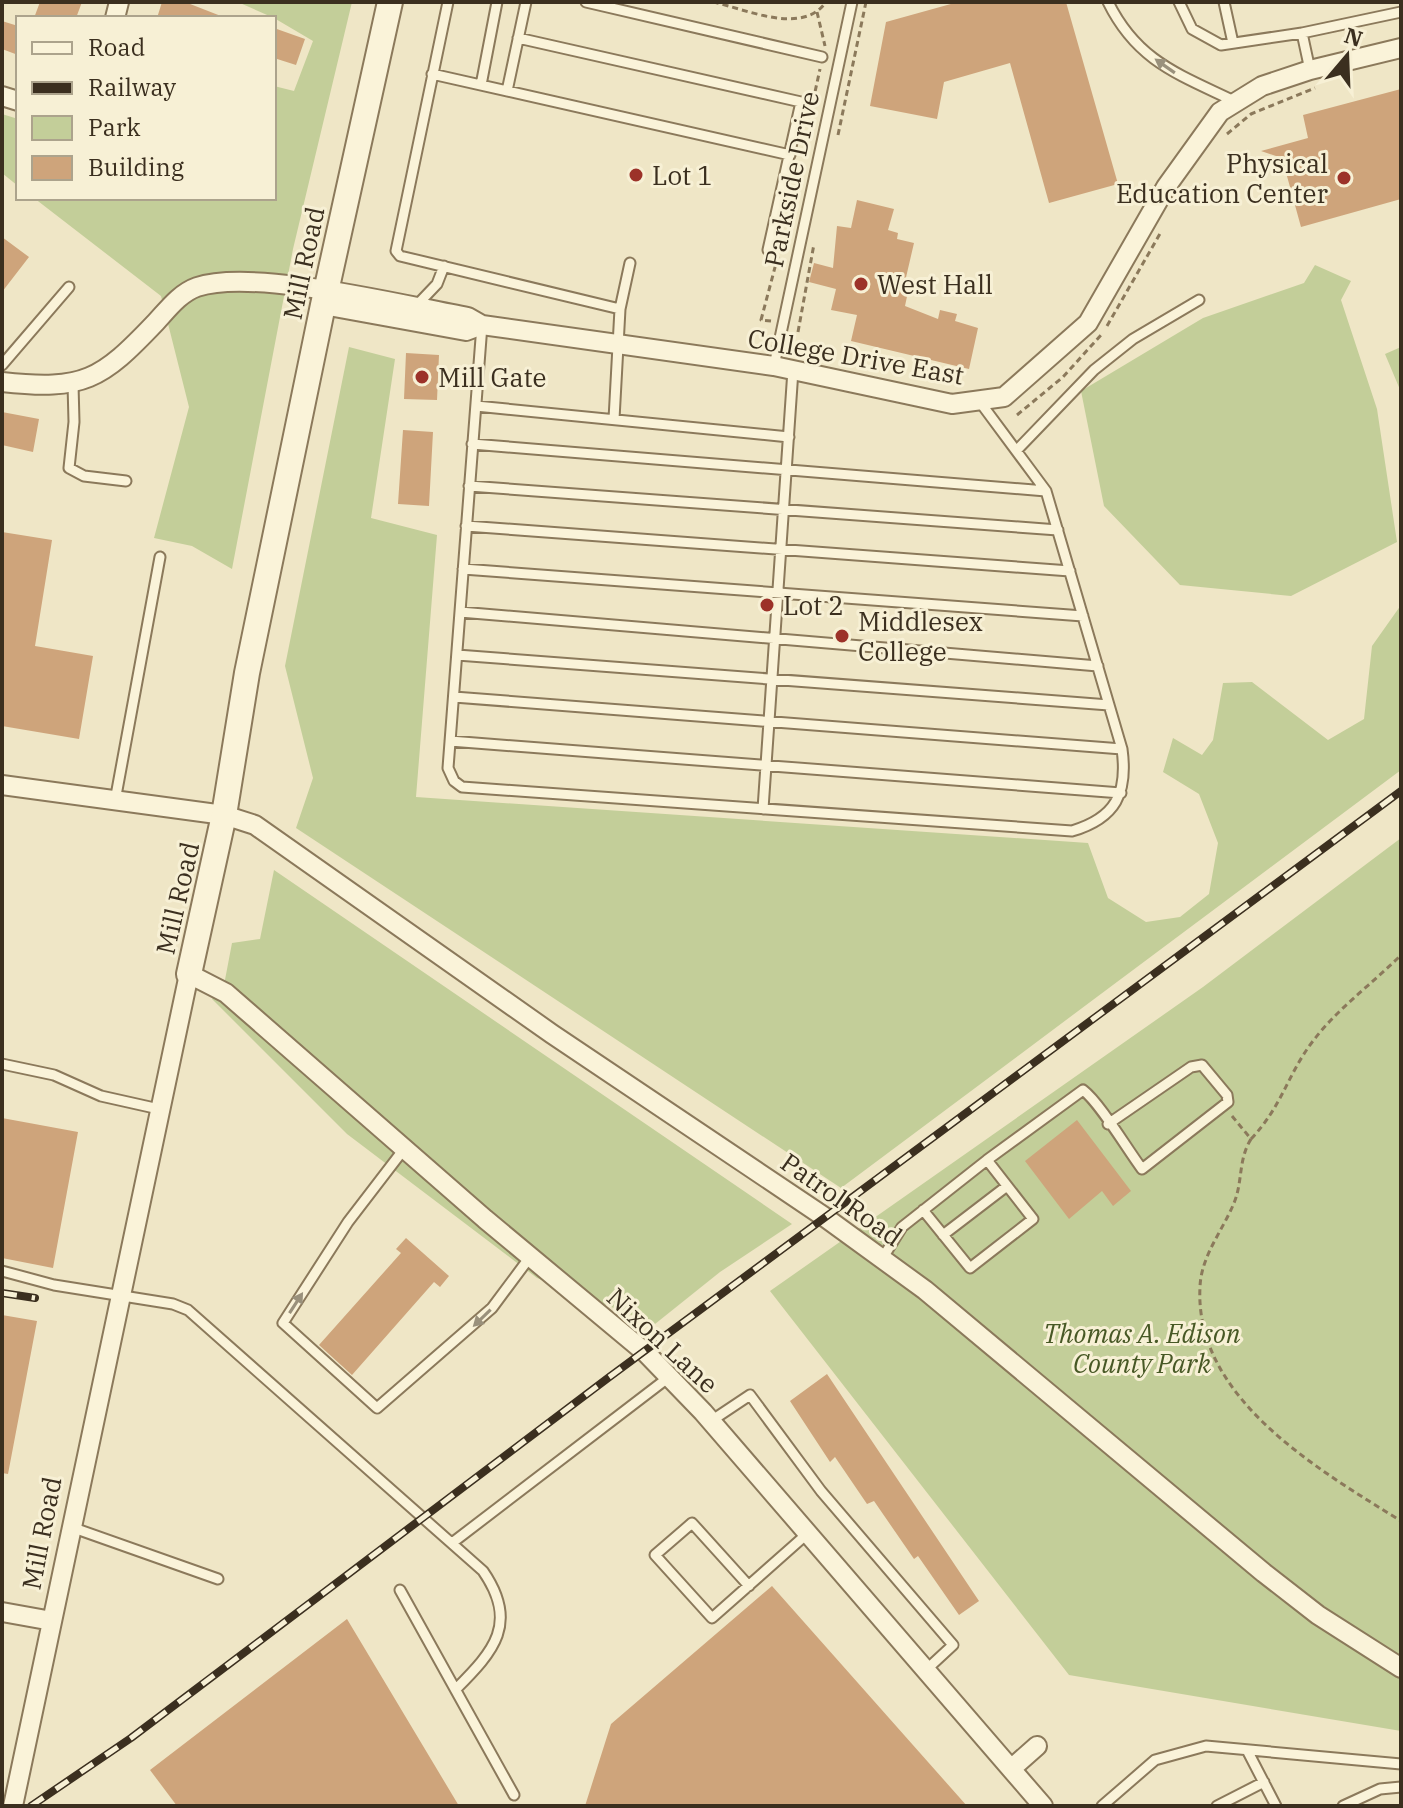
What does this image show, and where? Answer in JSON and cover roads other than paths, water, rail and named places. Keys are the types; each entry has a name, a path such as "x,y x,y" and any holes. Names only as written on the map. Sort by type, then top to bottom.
{"street":[{"name":"Mill Road","path":"13,1806 118,1296 224,815 247,673 324,298 390,2"},
{"name":"College Drive East","path":"324,298 445,320 468,317 482,325 774,366 952,404 1004,397 1088,323 1166,187 1220,112 1262,86 1314,78 1401,48"},
{"path":"2,382 73,384 96,377 127,352 188,290 202,285 261,282 324,298"},
{"name":"College Drive East","path":"324,298 414,308 445,320"},
{"name":"Patrol Road","path":"2,785 224,815 255,825 552,1034 882,1259 970,1327 1264,1573 1318,1615 1401,1668"},
{"name":"Nixon Lane","path":"189,974 226,993 404,1149 646,1353 711,1421 808,1533 1011,1769 1034,1803"},
{"path":"2,1612 52,1621"},
{"path":"1011,1769 1037,1746"}],"lane":[{"path":"448,2 396,251 400,256 620,309"},
{"path":"481,85 497,2"},
{"path":"507,91 526,2"},
{"path":"586,2 822,57"},
{"name":"Parkside Drive","path":"774,366 852,2"},
{"path":"1108,2 1124,33 1169,70 1234,101"},
{"path":"1179,2 1192,29 1221,45 1302,33 1401,12"},
{"path":"1224,2 1233,43"},
{"path":"1302,33 1314,78"},
{"path":"518,38 801,102 768,250"},
{"path":"432,74 790,155"},
{"path":"614,419 620,309 630,263"},
{"path":"414,308 437,284 444,266"},
{"path":"2,365 69,287"},
{"path":"1017,450 1094,370 1133,339 1199,300"},
{"path":"482,325 448,768 454,781 462,787 1072,831 1106,815 1121,793 1126,779 1122,749 1058,530 1046,491 980,402"},
{"path":"763,809 793,370"},
{"path":"73,384 74,422 69,468 84,476 126,481"},
{"path":"476,406 789,437"},
{"path":"472,444 1046,491"},
{"path":"469,486 1058,530"},
{"path":"466,526 1070,571"},
{"path":"115,801 160,557"},
{"path":"463,569 1083,616"},
{"path":"460,612 1098,666"},
{"path":"457,655 1109,705"},
{"path":"454,697 1122,749"},
{"path":"450,741 765,763 1121,793"},
{"path":"2,1064 54,1075 101,1096 159,1109"},
{"path":"882,1259 902,1227 1083,1090 1108,1124 1142,1169 1228,1102 1227,1095 1202,1065 1191,1067 1108,1124"},
{"path":"404,1149 348,1222 283,1323 377,1408 492,1308 530,1257"},
{"path":"923,1210 970,1268 1033,1219 987,1160"},
{"path":"943,1235 1007,1186"},
{"path":"2,1271 49,1285 173,1304 200,1318 483,1571 494,1586 501,1622 487,1657 456,1689"},
{"path":"452,1543 669,1377"},
{"path":"711,1421 750,1395 821,1491 953,1645 926,1670"},
{"path":"749,1586 692,1523 655,1555 712,1618 749,1586 808,1533"},
{"path":"71,1527 218,1579"},
{"path":"400,1590 514,1795"},
{"path":"1102,1806 1155,1760 1206,1746 1401,1764"},
{"path":"1247,1750 1276,1806"},
{"path":"1217,1806 1264,1782"},
{"path":"1343,1806 1380,1789 1401,1787"}],"railway":[{"path":"31,1806 131,1738 608,1378 1401,791"},
{"path":"2,1293 35,1298"}],"place":[{"name":"Lot 1","path":"636,175"},
{"name":"Physical Education Center","path":"1344,178"},
{"name":"West Hall","path":"861,284"},
{"name":"Mill Gate","path":"422,377"},
{"name":"Lot 2","path":"767,605"},
{"name":"Middlesex College","path":"842,636"}],"park label":[{"name":"Thomas A. Edison County Park","path":"1142,1348"}]}
